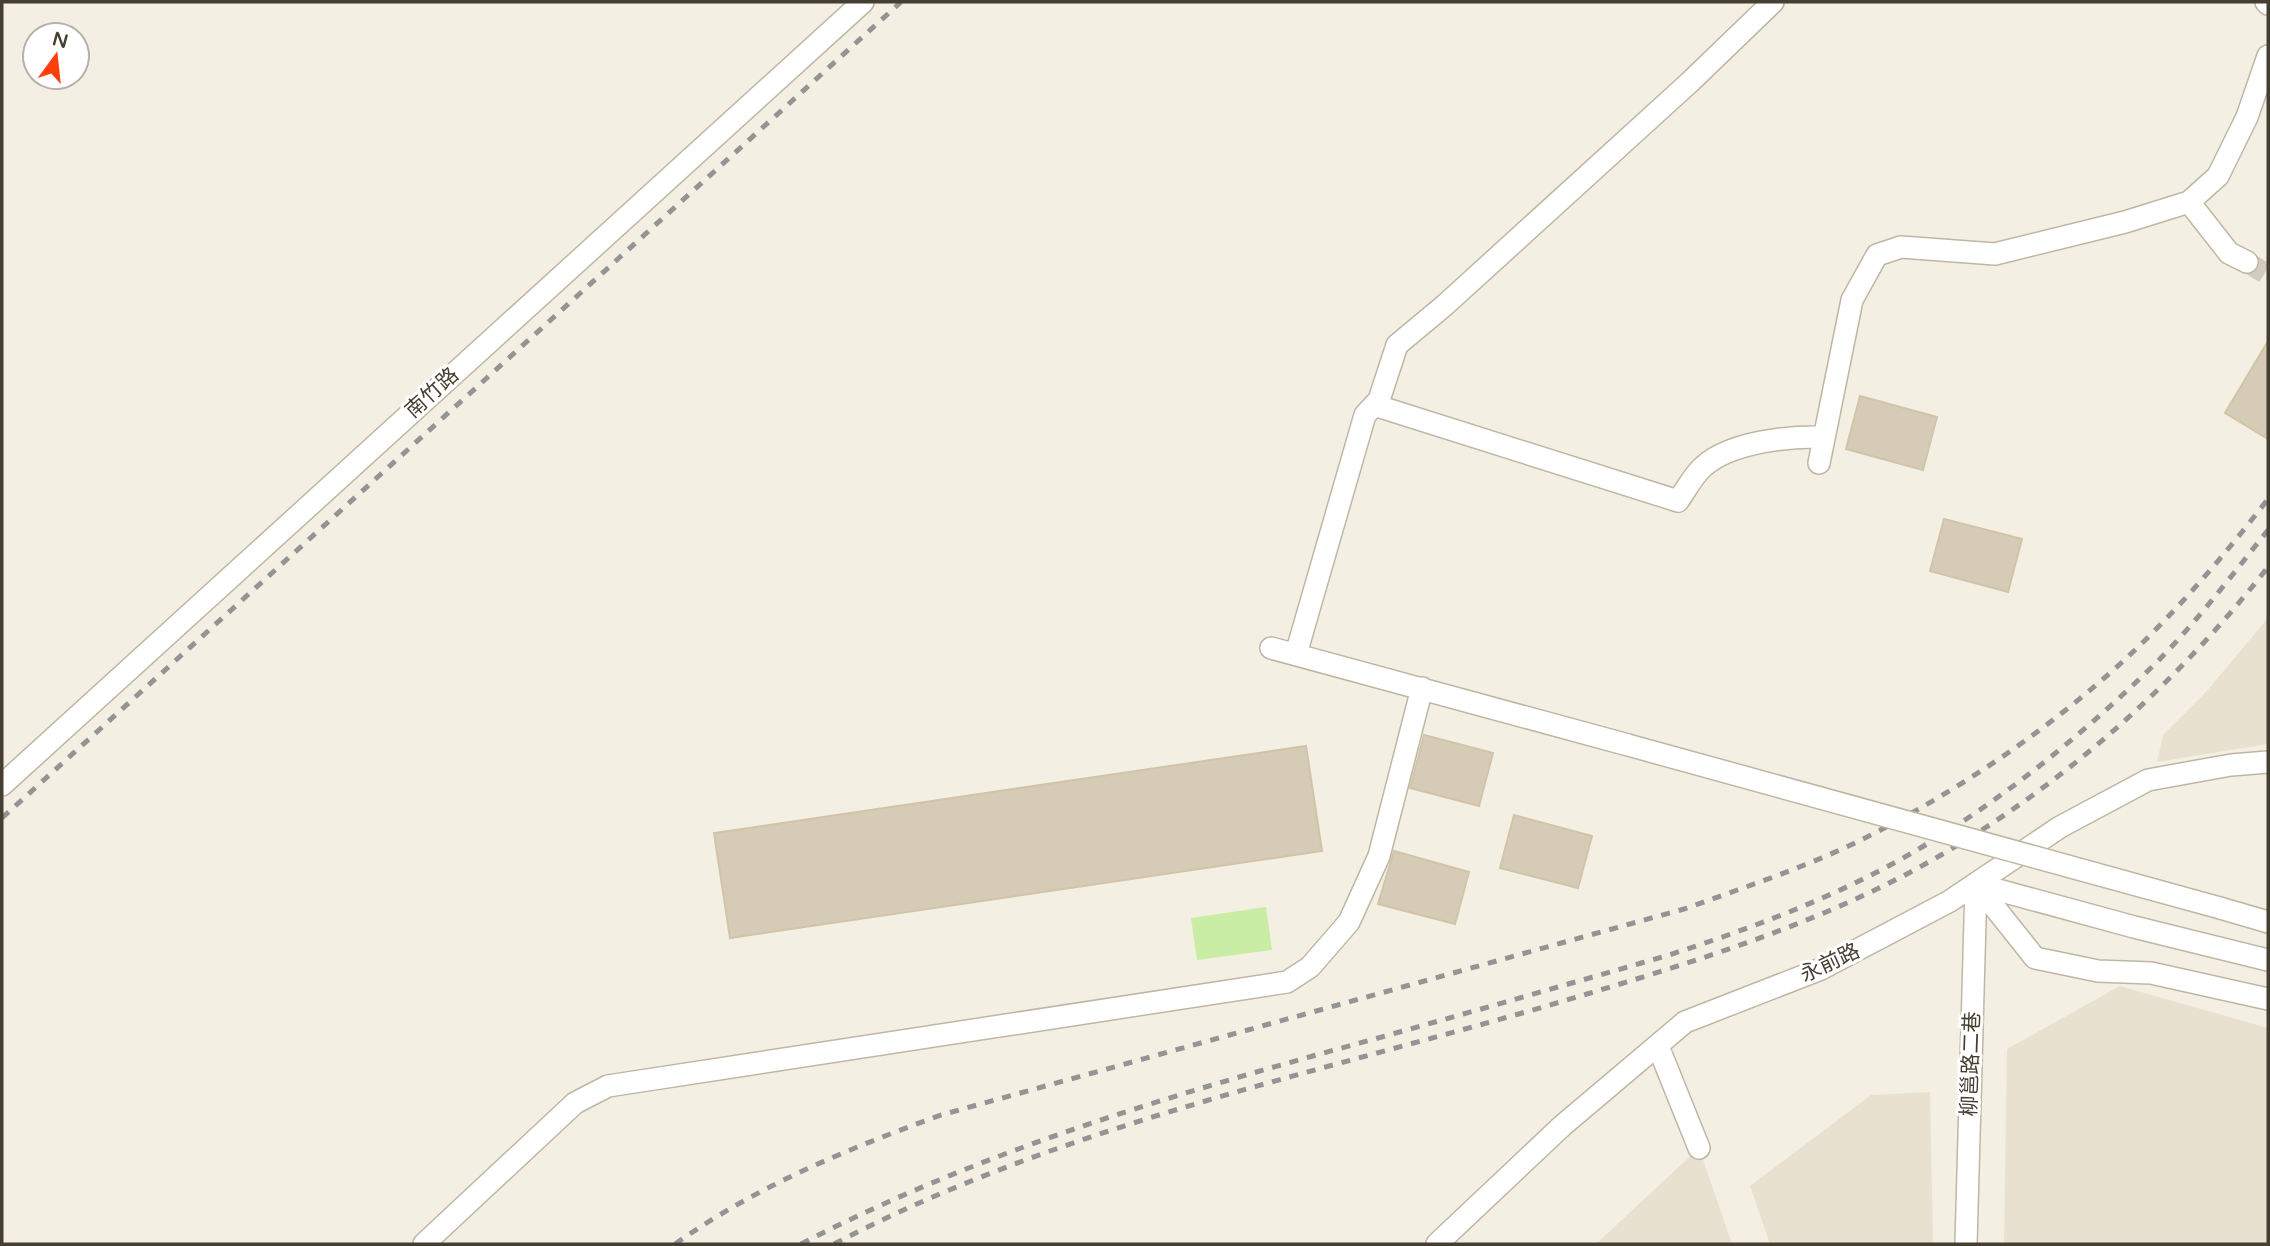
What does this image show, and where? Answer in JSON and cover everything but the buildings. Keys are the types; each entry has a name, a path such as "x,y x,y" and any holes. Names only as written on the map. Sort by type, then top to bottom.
{"street":[{"name":"南竹路","path":"2,785 863,2"},
{"path":"1296,654 1364,415 1379,400 1397,345 1446,305 1690,82 1773,2"},
{"path":"1819,463 1853,300 1877,255 1901,247 1995,254 2125,222 2189,202 2218,176 2247,117 2268,56"},
{"path":"2189,202 2229,253 2247,262"},
{"path":"1374,405 1678,500 1704,466 1740,446 1804,437 1824,437"},
{"path":"1271,648 2268,922"},
{"path":"424,1244 575,1103 608,1086 1287,982 1310,967 1349,922 1379,856 1422,688"},
{"name":"永前路","path":"1437,1244 1562,1126 1685,1023 1821,969 1950,901 2060,827 2148,780 2231,765 2268,762"},
{"path":"1976,884 2268,960"},
{"path":"1976,884 2035,958 2098,971 2151,973 2268,999"},
{"name":"柳邕路二巷","path":"1966,1244 1976,884"},
{"path":"1658,1046 1699,1148"}],"shaded area":[{"path":"2268,618 2268,744 2157,762 2163,735 2206,692"},
{"path":"2120,986 2268,1028 2268,1244 2004,1244 2007,1049"},
{"path":"1930,1092 1933,1244 1770,1244 1750,1186 1871,1095"},
{"path":"1699,1148 1732,1244 1596,1244"}],"green space":[{"path":"1266,907 1272,950 1197,960 1191,918"}],"tunnel":[{"path":"2247,262 2268,275"}],"railway":[{"path":"2,818 901,2"},
{"path":"675,1244 771,1186 941,1115 1684,909 1836,852 1894,823 1968,780 2071,705 2135,650 2170,614 2221,558 2268,499"},
{"path":"801,1244 941,1179 1084,1126 1230,1080 1669,955 1766,921 1862,880 1954,827 2046,761 2159,660 2268,530"},
{"path":"834,1244 923,1201 1015,1164 1109,1131 1204,1101 1492,1022 1724,951 1814,917 1900,878 1988,826 2077,762 2197,650 2268,567"}]}
